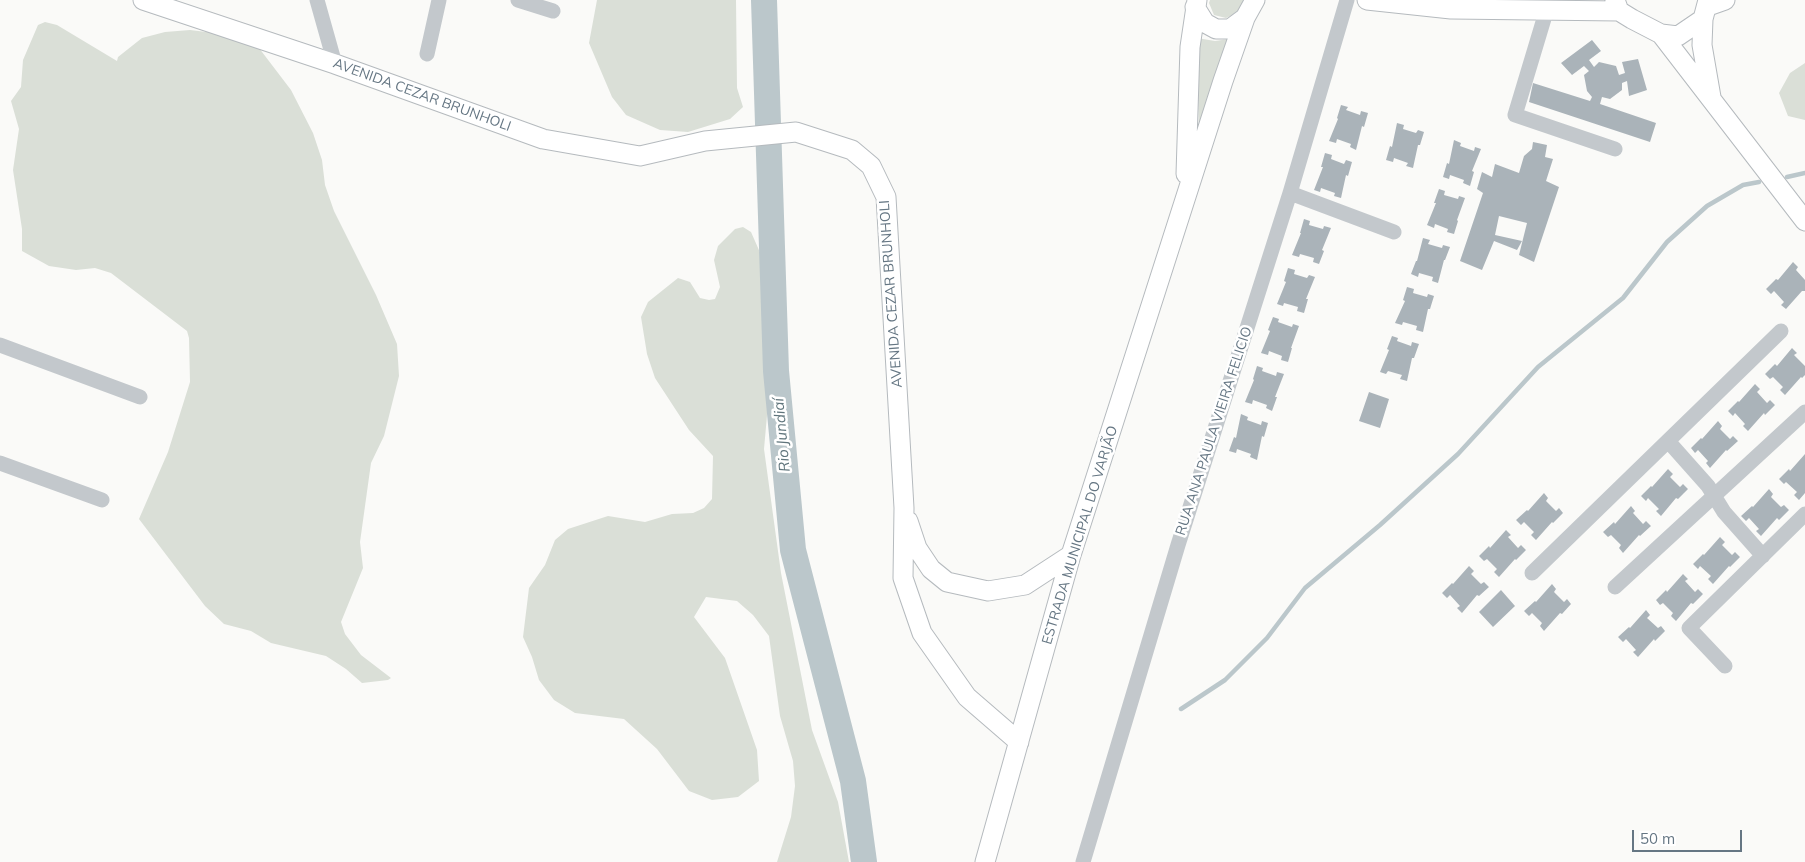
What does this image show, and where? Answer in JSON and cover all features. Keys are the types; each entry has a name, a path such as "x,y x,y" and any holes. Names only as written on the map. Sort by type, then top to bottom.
{"main road":[{"name":"AVENIDA CEZAR BRUNHOLI","path":"145,0 335,64 543,139 640,156 705,141 796,132 852,150 871,166 886,197 904,508 902,578 922,633 967,698 1019,742"},
{"path":"1183,210 1246,18 1255,0"},
{"path":"1367,0 1451,10 1546,12 1617,5 1661,34 1805,221"},
{"path":"1193,2 1205,23 1216,29 1230,28 1246,18"},
{"path":"1183,210 1188,153 1190,47 1193,2"},
{"path":"1661,34 1678,36 1711,6"},
{"path":"1711,6 1702,44 1712,100"},
{"name":"ESTRADA MUNICIPAL DO VARJÃO","path":"985,862 1071,555 1183,210"},
{"name":"AVENIDA CEZAR BRUNHOLI","path":"904,508 917,548 931,569 947,582 988,592 1025,585 1071,555"}],"street":[{"path":"317,0 335,64"},
{"path":"427,54 439,0"},
{"path":"518,0 553,11"},
{"name":"RUA ANA PAULA VIEIRA FELICIO","path":"1083,862 1178,545 1290,193 1347,0"},
{"path":"1546,12 1515,115 1615,149"},
{"path":"1290,193 1394,232"},
{"path":"1532,573 1781,331"},
{"path":"0,345 140,397"},
{"path":"1615,587 1805,412"},
{"path":"1668,441 1714,494 1724,512 1763,556"},
{"path":"0,463 102,500"},
{"path":"1725,666 1689,628 1805,514"}],"shaded area":[{"path":"597,0 736,0 737,88 743,107 730,119 688,132 660,130 626,115 612,97 589,43"},
{"path":"1210,0 1246,0 1241,11 1226,18 1214,15 1209,3"},
{"path":"45,22 57,25 117,61 118,57 142,38 165,32 190,30 239,36 259,48 291,90 313,133 322,160 325,185 334,211 376,295 397,344 399,376 384,436 371,463 360,542 363,568 341,622 345,634 361,655 391,678 388,680 362,683 346,669 326,656 271,643 251,631 224,624 205,606 139,519 168,452 190,382 189,338 187,331 111,273 95,268 76,270 49,266 22,251 22,229 13,170 19,129 11,101 21,87 23,60 38,25"},
{"path":"1197,38 1215,41 1229,39 1199,138"},
{"path":"1805,63 1805,120 1788,116 1779,93 1790,73"},
{"path":"743,227 751,232 762,257 775,327 764,449 781,573 812,730 838,802 849,862 777,862 791,817 795,786 793,761 780,716 769,636 753,615 737,601 706,597 694,617 725,658 757,750 759,781 738,797 712,800 689,791 657,749 624,719 575,713 554,700 539,680 523,637 529,588 545,565 555,540 568,529 608,516 645,522 672,514 693,513 704,508 712,499 713,456 689,430 655,378 647,354 641,317 648,302 678,278 690,282 700,298 715,299 720,287 714,260 718,246 735,229"}],"building":[{"path":"1592,40 1601,51 1589,60 1594,67 1599,62 1616,66 1619,75 1625,73 1622,62 1638,59 1647,90 1629,96 1627,81 1622,83 1622,90 1610,99 1602,97 1600,104 1656,123 1650,142 1529,102 1533,83 1590,101 1592,97 1587,91 1584,75 1589,71 1584,66 1572,75 1561,63"},
{"path":"1341,105 1348,107 1346,110 1360,115 1361,111 1368,113 1364,127 1362,126 1356,150 1350,147 1351,144 1337,139 1336,143 1329,141 1338,119"},
{"path":"1397,123 1404,125 1403,129 1416,133 1418,130 1424,132 1420,145 1418,145 1413,168 1406,166 1408,163 1394,158 1393,162 1386,160 1390,146 1392,147"},
{"path":"1454,140 1461,143 1460,146 1474,151 1475,147 1481,149 1472,171 1474,172 1470,186 1463,183 1464,180 1450,175 1449,179 1443,177 1447,163 1449,164"},
{"path":"1533,142 1547,145 1545,157 1553,159 1546,181 1559,187 1534,262 1519,255 1527,223 1499,216 1495,235 1522,241 1517,250 1494,241 1482,270 1460,261 1483,193 1477,189 1482,172 1492,177 1495,164 1519,173 1524,156 1532,149"},
{"path":"1325,153 1332,155 1331,159 1344,164 1346,160 1352,162 1348,176 1346,175 1341,198 1334,196 1335,193 1321,188 1320,192 1314,190 1323,167 1321,167"},
{"path":"1439,189 1445,191 1444,195 1458,199 1459,196 1465,198 1454,234 1447,232 1448,229 1435,224 1434,228 1427,225 1436,203 1434,203"},
{"path":"1304,219 1310,221 1309,225 1323,229 1324,226 1331,228 1322,250 1324,251 1319,264 1313,262 1314,258 1300,254 1299,257 1292,255 1301,233"},
{"path":"1423,238 1430,240 1428,244 1442,248 1443,245 1450,247 1444,260 1438,283 1432,281 1433,277 1419,273 1418,277 1411,274 1417,261"},
{"path":"1793,262 1798,267 1796,270 1805,280 1805,291 1802,291 1786,309 1781,305 1784,302 1774,291 1771,294 1766,289 1776,279 1778,280"},
{"path":"1288,268 1295,270 1294,274 1307,278 1309,275 1315,277 1306,299 1308,299 1304,313 1297,311 1298,307 1284,303 1283,306 1277,304 1286,282 1284,281"},
{"path":"1407,287 1414,289 1413,293 1427,297 1428,294 1434,296 1430,309 1428,309 1423,332 1416,330 1417,326 1403,322 1402,325 1395,323 1405,301 1403,300"},
{"path":"1273,317 1279,319 1278,322 1292,327 1293,324 1299,326 1288,362 1281,360 1282,356 1269,351 1268,355 1261,353 1270,331 1268,330"},
{"path":"1392,336 1398,338 1397,341 1411,346 1412,342 1419,344 1414,358 1412,358 1407,381 1400,379 1402,375 1388,371 1386,374 1380,372 1389,350 1387,349"},
{"path":"1792,348 1797,353 1794,355 1805,366 1805,375 1785,395 1780,390 1783,387 1773,377 1770,379 1765,374 1775,364 1777,366"},
{"path":"1257,366 1263,368 1262,371 1276,376 1277,372 1284,374 1272,411 1266,408 1267,405 1253,400 1252,404 1245,402 1254,380"},
{"path":"1755,384 1760,389 1757,392 1767,403 1770,400 1775,405 1765,415 1764,413 1748,431 1743,426 1745,424 1735,413 1733,416 1728,411"},
{"path":"1369,392 1389,399 1380,428 1359,421"},
{"path":"1241,414 1248,417 1247,420 1261,425 1262,421 1268,423 1264,437 1262,436 1257,460 1250,457 1251,454 1237,449 1236,453 1229,451 1234,437 1236,438"},
{"path":"1718,421 1722,426 1720,429 1730,439 1733,436 1738,441 1726,450 1710,468 1706,463 1708,461 1698,450 1695,453 1691,448"},
{"path":"1805,454 1805,493 1799,500 1794,495 1797,492 1786,482 1784,484 1779,479 1789,469 1790,471"},
{"path":"1668,469 1673,474 1670,477 1680,487 1683,484 1688,489 1678,499 1676,498 1661,516 1656,511 1659,509 1648,498 1646,501 1641,496"},
{"path":"1769,489 1773,494 1771,497 1781,507 1784,505 1789,510 1779,520 1777,518 1761,536 1756,531 1759,529 1749,518 1746,521 1741,516 1753,507"},
{"path":"1544,493 1548,498 1546,501 1556,511 1559,508 1563,513 1536,540 1531,535 1534,532 1524,522 1521,525 1516,520 1528,511"},
{"path":"1631,506 1635,511 1633,513 1643,524 1646,521 1651,526 1639,535 1623,553 1619,548 1621,545 1611,535 1608,537 1603,532 1614,522 1615,524"},
{"path":"1506,530 1511,535 1508,537 1518,548 1521,545 1526,550 1499,577 1494,572 1497,569 1487,559 1484,561 1479,556 1489,546 1490,548"},
{"path":"1720,537 1725,542 1722,545 1732,555 1735,552 1740,557 1713,584 1708,579 1711,576 1700,566 1698,569 1693,564"},
{"path":"1469,566 1474,571 1471,574 1481,584 1484,582 1489,587 1479,596 1477,595 1462,613 1457,608 1460,606 1450,595 1447,598 1442,593"},
{"path":"1683,574 1688,579 1685,581 1695,592 1698,589 1703,594 1693,604 1691,603 1676,621 1671,616 1673,613 1663,603 1660,605 1656,600 1666,590 1667,592"},
{"path":"1552,584 1556,589 1554,592 1564,602 1567,599 1571,604 1544,631 1540,626 1542,623 1532,613 1529,616 1524,611 1536,602"},
{"path":"1501,590 1515,606 1493,627 1479,612"},
{"path":"1646,610 1650,615 1647,618 1658,628 1661,626 1665,631 1655,641 1654,639 1638,657 1633,652 1636,650 1626,639 1623,642 1618,637 1630,628"}],"waterway":[{"name":"Rio Jundiaí","path":"764,0 776,371 793,550 853,781 864,862"},
{"path":"1787,177 1805,173"},
{"path":"1181,709 1225,680 1267,638 1305,588 1380,525 1458,454 1538,367 1623,298 1667,242 1707,206 1743,185 1759,182"}]}
